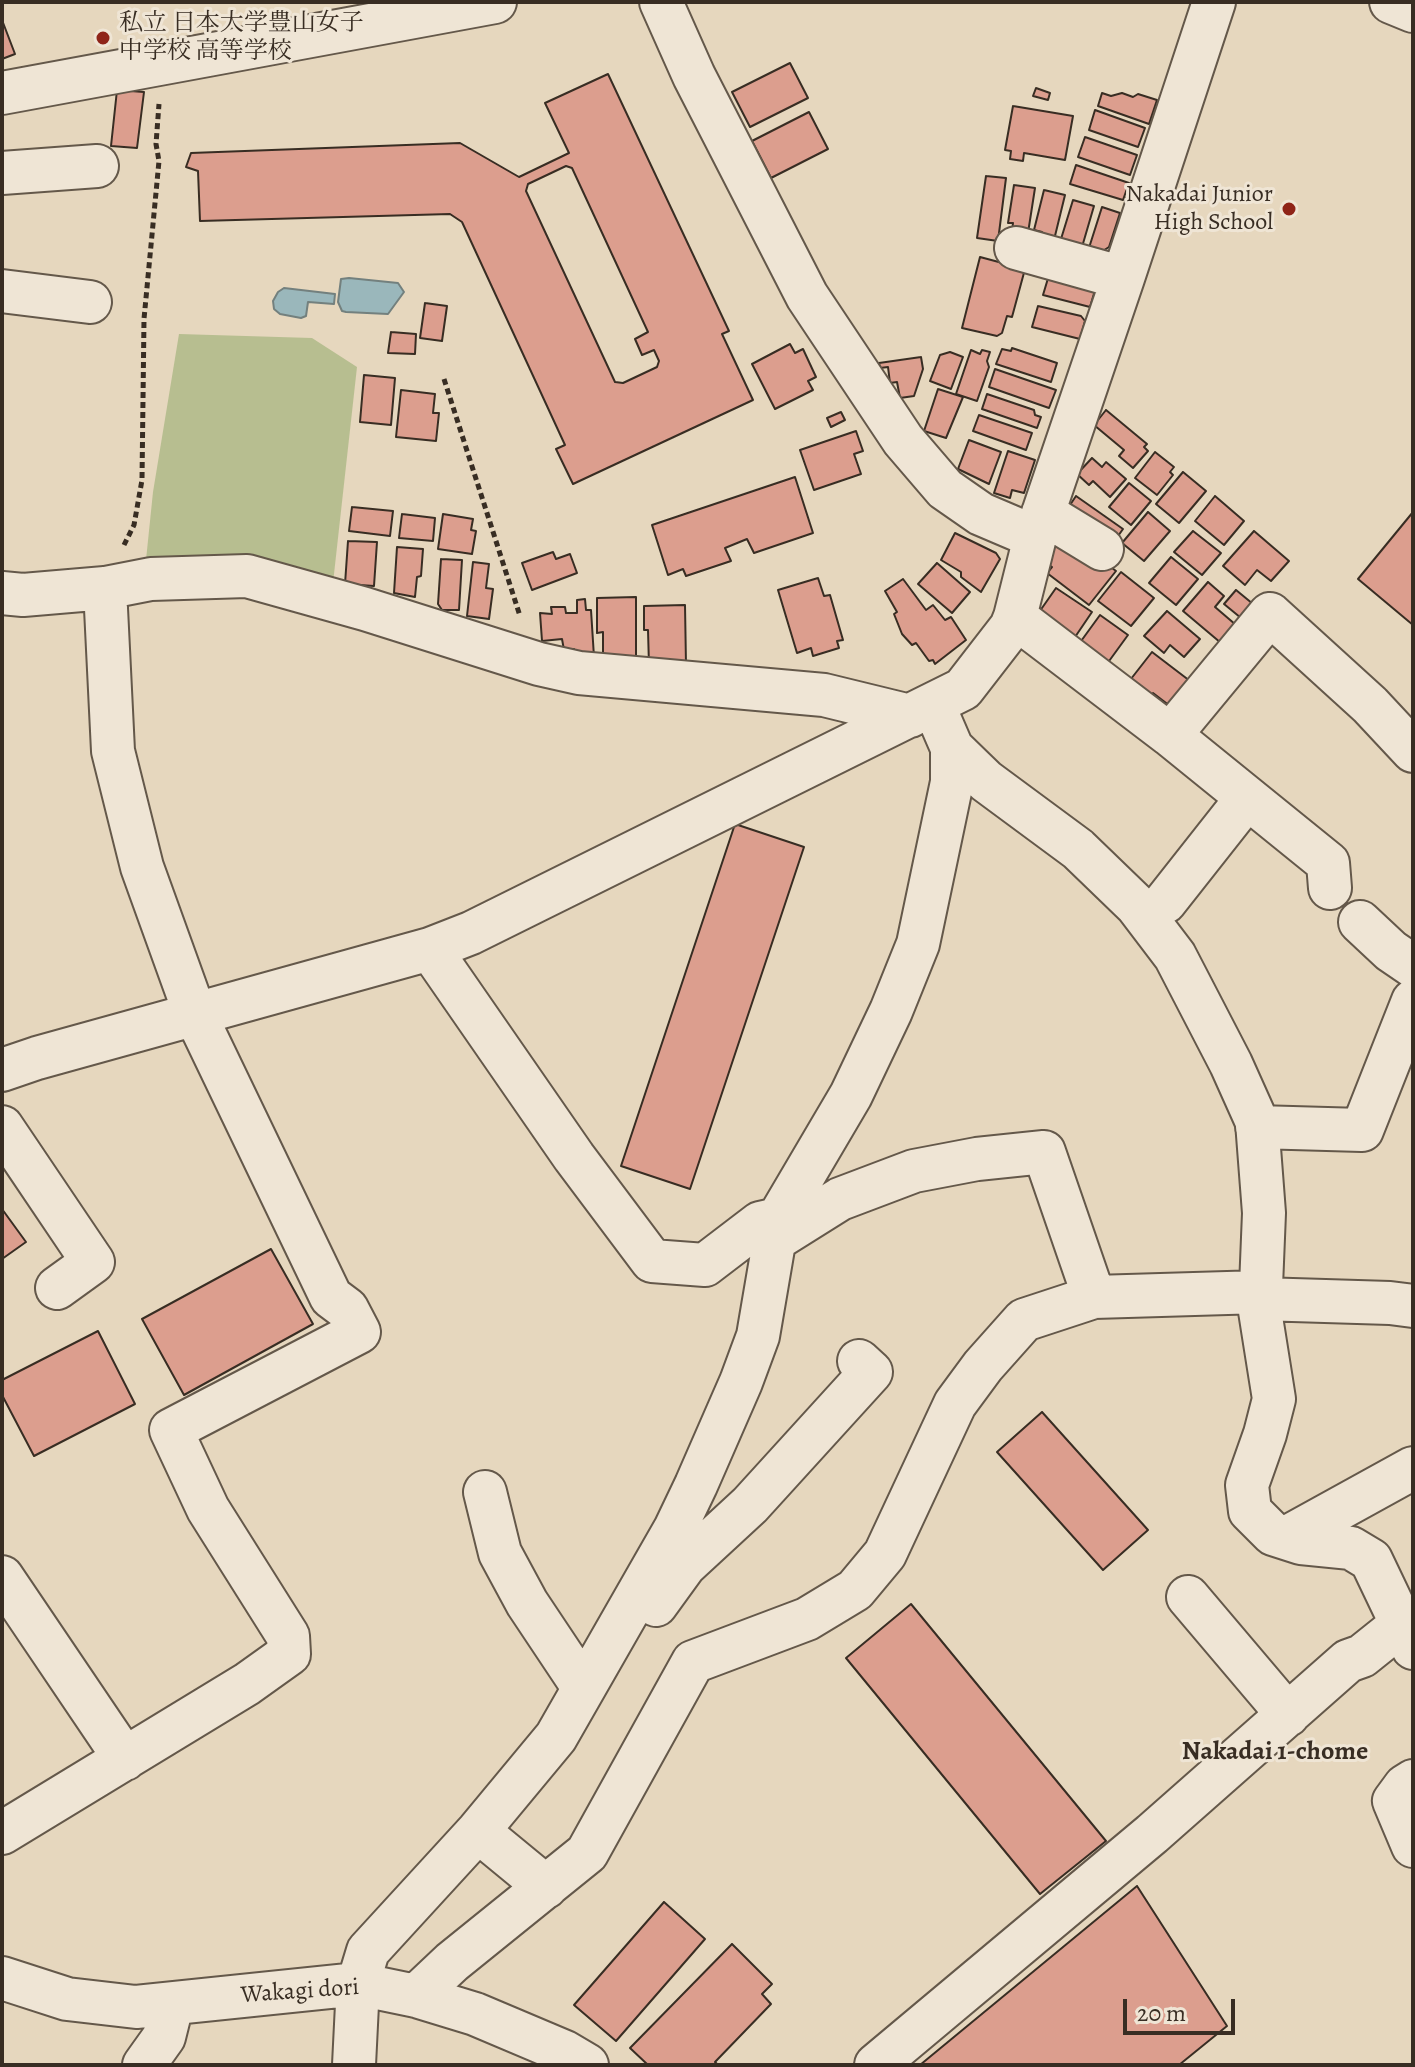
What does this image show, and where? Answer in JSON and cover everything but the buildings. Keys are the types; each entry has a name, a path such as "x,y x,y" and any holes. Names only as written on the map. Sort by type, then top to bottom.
{"street":[{"path":"2,93 161,75 495,2"},
{"path":"661,2 694,76 807,296 903,440 945,489 981,514 1039,525 1102,549"},
{"path":"2,1070 430,949 471,933 963,689 1011,627 1015,617 1039,525 1214,2"},
{"path":"1391,2 1413,11"},
{"path":"2,173 97,166"},
{"path":"1016,248 1123,278"},
{"path":"2,291 90,302"},
{"path":"2,593 23,595 151,579 247,576 579,673 824,695 922,710 952,748 986,781 1078,849 1137,906 1155,911"},
{"path":"2,1833 247,1684 289,1654 288,1636 208,1509 171,1430 359,1332 347,1309 331,1297 195,1014 142,867 113,751 113,586"},
{"path":"1170,735 1270,614 1370,705 1413,751"},
{"path":"1015,617 1170,735 1328,863 1330,888"},
{"path":"354,2065 358,1984 368,1951 478,1831 556,1737 675,1529 741,1382 758,1336 776,1230 851,1095 891,1011 918,944 952,782 952,748"},
{"path":"1155,911 1247,798"},
{"path":"876,2065 1152,1834 1348,1661 1407,1636 1371,1560 1351,1548 1301,1543 1273,1534 1250,1511 1247,1485 1274,1399 1260,1311 1264,1213 1257,1127 1231,1064 1155,911"},
{"path":"1360,922 1391,951 1413,966"},
{"path":"430,949 574,1157 652,1261 705,1265 760,1223 776,1230 840,1199 914,1171 977,1159 1044,1152 1094,1297"},
{"path":"1257,1127 1362,1130 1413,1001"},
{"path":"2,1127 93,1262 57,1288"},
{"path":"416,1996 452,1962 587,1853 693,1662 807,1619 855,1590 885,1554 955,1404 983,1366 1024,1320 1094,1297 1260,1295 1413,1306"},
{"path":"592,1671 624,1647 685,1565 750,1505 871,1372 859,1361"},
{"path":"1286,1538 1413,1468"},
{"path":"485,1492 500,1553 527,1603 592,1671"},
{"path":"2,1577 125,1759"},
{"path":"1188,1597 1288,1715"},
{"path":"1413,1781 1394,1801 1413,1846"},
{"path":"478,1831 546,1887"},
{"name":"Wakagi dori","path":"2,1978 67,1999 136,2007 358,1984 416,1996 475,2014 565,2052 587,2065"},
{"path":"144,2065 164,2037 172,2005"}],"path":[{"path":"113,586 124,545 134,525 142,480 144,319 159,161 156,144 161,75"},
{"path":"444,379 517,603 528,660"}],"green space":[{"path":"179,334 312,338 357,367 333,583 146,560 153,492"}],"water":[{"path":"341,279 398,283 404,292 388,314 342,311 338,302"},
{"path":"284,288 335,294 334,304 308,302 306,316 301,318 280,314 274,309 273,301"}],"place":[{"name":"私立 日本大学豊山女子 中学校 高等学校","path":"103,38"},
{"name":"Nakadai Junior High School","path":"1289,209"}],"district":[{"name":"Nakadai 1-chome","path":"1275,1753"}]}
